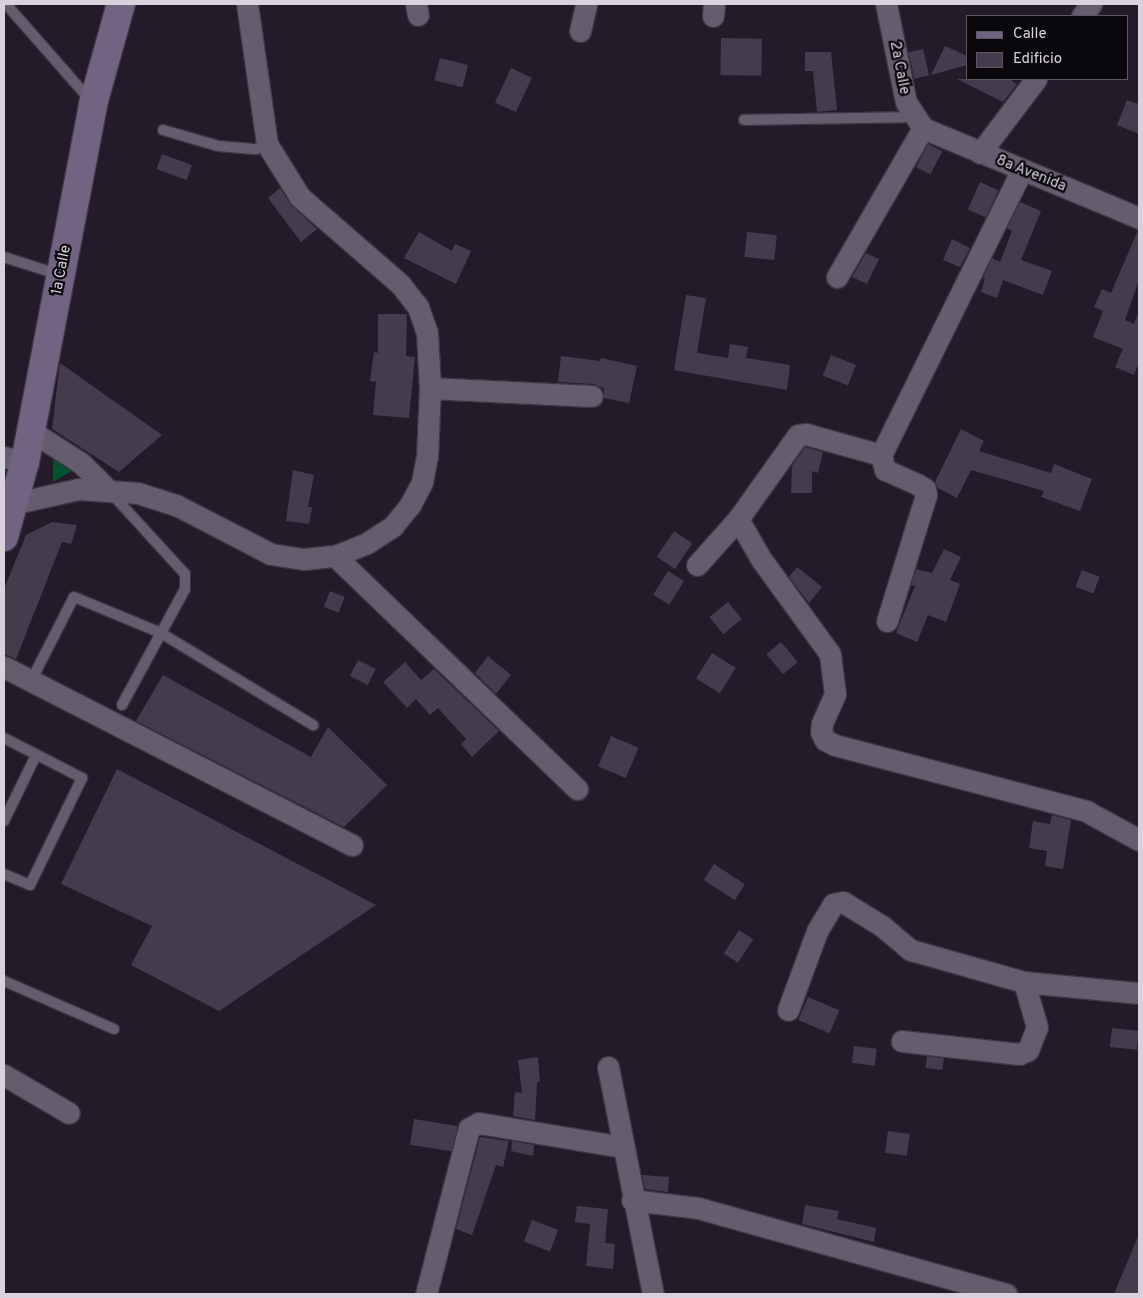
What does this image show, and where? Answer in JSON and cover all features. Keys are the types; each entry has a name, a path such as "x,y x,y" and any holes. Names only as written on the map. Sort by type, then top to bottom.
{"main road":[{"name":"1a Calle","path":"4,538 16,503 14,460 31,432 93,104 121,4"}],"street":[{"path":"16,503 78,489 107,489 138,493 176,505 271,554 304,559 335,556 367,543 393,526 410,505 422,482 427,456 430,388 427,332 418,307 400,284 300,197 267,144 247,4"},
{"path":"580,31 586,4"},
{"name":"2a Calle","path":"886,4 906,102 919,122"},
{"path":"1083,15 1091,4"},
{"path":"980,153 1035,80"},
{"path":"837,277 919,122"},
{"name":"8a Avenida","path":"919,122 980,153 1139,218"},
{"path":"887,621 924,510 926,495 925,489 917,484 885,470 882,455 1022,170"},
{"path":"430,388 592,396"},
{"path":"31,432 81,463 107,489"},
{"path":"697,565 738,519 798,435 806,434 882,455"},
{"path":"738,519 761,559 830,654 836,694 822,722 820,732 825,740 835,745 1086,811 1139,840"},
{"path":"335,556 577,789"},
{"path":"4,667 352,845"},
{"path":"788,1010 817,931 833,904 843,902 882,926 911,950 1024,982 1139,993"},
{"path":"902,1040 1019,1054 1028,1050 1037,1027 1024,982"},
{"path":"608,1067 632,1200 653,1294"},
{"path":"4,1075 69,1113"},
{"path":"426,1294 469,1128 479,1123 622,1146"},
{"path":"632,1200 698,1208 1006,1294"}],"lane":[{"path":"6,4 93,104"},
{"path":"744,120 919,122"},
{"path":"163,130 225,147 256,149 267,144"},
{"path":"4,257 61,275"},
{"path":"107,489 185,574 186,589 122,705"},
{"path":"31,681 74,597 161,633 313,725"},
{"path":"4,738 82,778 30,885 4,874"},
{"path":"4,821 36,755"},
{"path":"4,981 114,1029"}],"green space":[{"path":"53,457 75,469 53,482"}],"building":[{"path":"721,38 762,39 761,76 720,75"},
{"path":"945,46 966,56 966,65 931,75"},
{"path":"923,49 929,75 914,79 908,52"},
{"path":"805,52 831,52 837,110 817,112 813,71 805,71"},
{"path":"440,58 468,65 463,87 434,80"},
{"path":"511,68 532,78 516,112 495,102"},
{"path":"957,79 1011,80 1017,84 1003,102"},
{"path":"1127,100 1139,104 1139,134 1117,125"},
{"path":"928,144 942,151 930,174 916,167"},
{"path":"162,154 192,165 187,180 157,169"},
{"path":"980,182 998,190 986,218 968,209"},
{"path":"280,188 292,206 317,229 301,242 268,198"},
{"path":"1020,202 1041,211 1021,260 1052,271 1043,295 1003,280 997,298 981,292 985,279 983,278 992,258 1000,262 1012,231 1007,228"},
{"path":"1138,230 1139,280 1125,320 1134,324 1139,311 1139,362 1134,375 1115,367 1123,349 1093,337 1103,311 1094,307 1102,289 1111,293"},
{"path":"419,232 452,251 455,244 471,251 456,284 404,258"},
{"path":"747,232 777,235 774,260 744,257"},
{"path":"952,239 970,248 960,267 943,260"},
{"path":"866,253 879,259 867,284 852,277"},
{"path":"686,295 706,298 697,353 728,358 730,344 748,347 746,358 790,365 787,390 674,370"},
{"path":"378,314 407,314 406,356 415,357 409,418 373,415 376,382 370,381 374,352 378,353"},
{"path":"831,355 856,365 848,386 823,375"},
{"path":"561,356 600,361 601,358 637,366 629,403 604,398 604,388 593,384 558,382"},
{"path":"60,363 162,435 119,472 52,429"},
{"path":"961,429 984,441 979,451 1051,473 1054,464 1092,479 1080,511 1041,497 1044,491 971,470 957,498 938,488 935,482"},
{"path":"805,447 823,452 818,473 812,471 812,493 791,493 792,466"},
{"path":"293,470 314,475 308,507 312,507 309,524 286,521"},
{"path":"52,522 77,525 71,544 62,542 16,659 4,654 4,589 26,535"},
{"path":"674,531 692,543 675,569 657,557"},
{"path":"944,549 961,557 950,580 960,584 946,622 928,615 917,642 896,633 915,586 911,585 916,569 932,573"},
{"path":"797,567 822,587 809,603 789,577"},
{"path":"1082,570 1100,577 1093,594 1076,587"},
{"path":"668,571 684,581 669,605 653,595"},
{"path":"330,591 345,597 338,613 324,607"},
{"path":"728,602 742,619 723,634 709,617"},
{"path":"781,642 798,662 783,674 766,654"},
{"path":"712,653 736,668 720,693 696,678"},
{"path":"488,656 511,675 496,694 475,673"},
{"path":"358,660 376,669 368,685 350,676"},
{"path":"405,662 421,680 434,669 499,731 472,757 461,744 466,739 438,708 430,715 416,699 407,708 383,682"},
{"path":"163,675 311,757 328,727 387,785 344,827 136,721"},
{"path":"611,736 639,748 626,778 598,766"},
{"path":"117,769 376,905 219,1011 131,965 152,926 61,884"},
{"path":"1052,815 1071,820 1063,869 1045,866 1047,851 1029,848 1033,821 1050,824"},
{"path":"714,864 745,884 735,900 704,880"},
{"path":"739,930 753,939 738,963 724,953"},
{"path":"808,997 839,1010 830,1033 798,1020"},
{"path":"1112,1028 1139,1031 1137,1050 1110,1047"},
{"path":"854,1046 877,1049 875,1066 852,1063"},
{"path":"927,1056 944,1058 942,1070 926,1068"},
{"path":"538,1057 540,1081 537,1082 535,1120 513,1116 515,1092 522,1093 518,1060"},
{"path":"414,1119 457,1126 453,1152 410,1145"},
{"path":"888,1131 910,1134 907,1156 885,1153"},
{"path":"480,1137 509,1141 503,1167 496,1165 472,1235 456,1229"},
{"path":"512,1141 534,1145 533,1156 511,1151"},
{"path":"642,1175 669,1177 668,1192 645,1189"},
{"path":"805,1205 839,1211 837,1219 876,1228 874,1242 802,1224"},
{"path":"577,1206 608,1209 605,1243 615,1244 613,1269 586,1266 590,1224 575,1222"},
{"path":"532,1220 558,1230 550,1252 524,1241"},
{"path":"1139,1234 1139,1294 1114,1294"}]}
